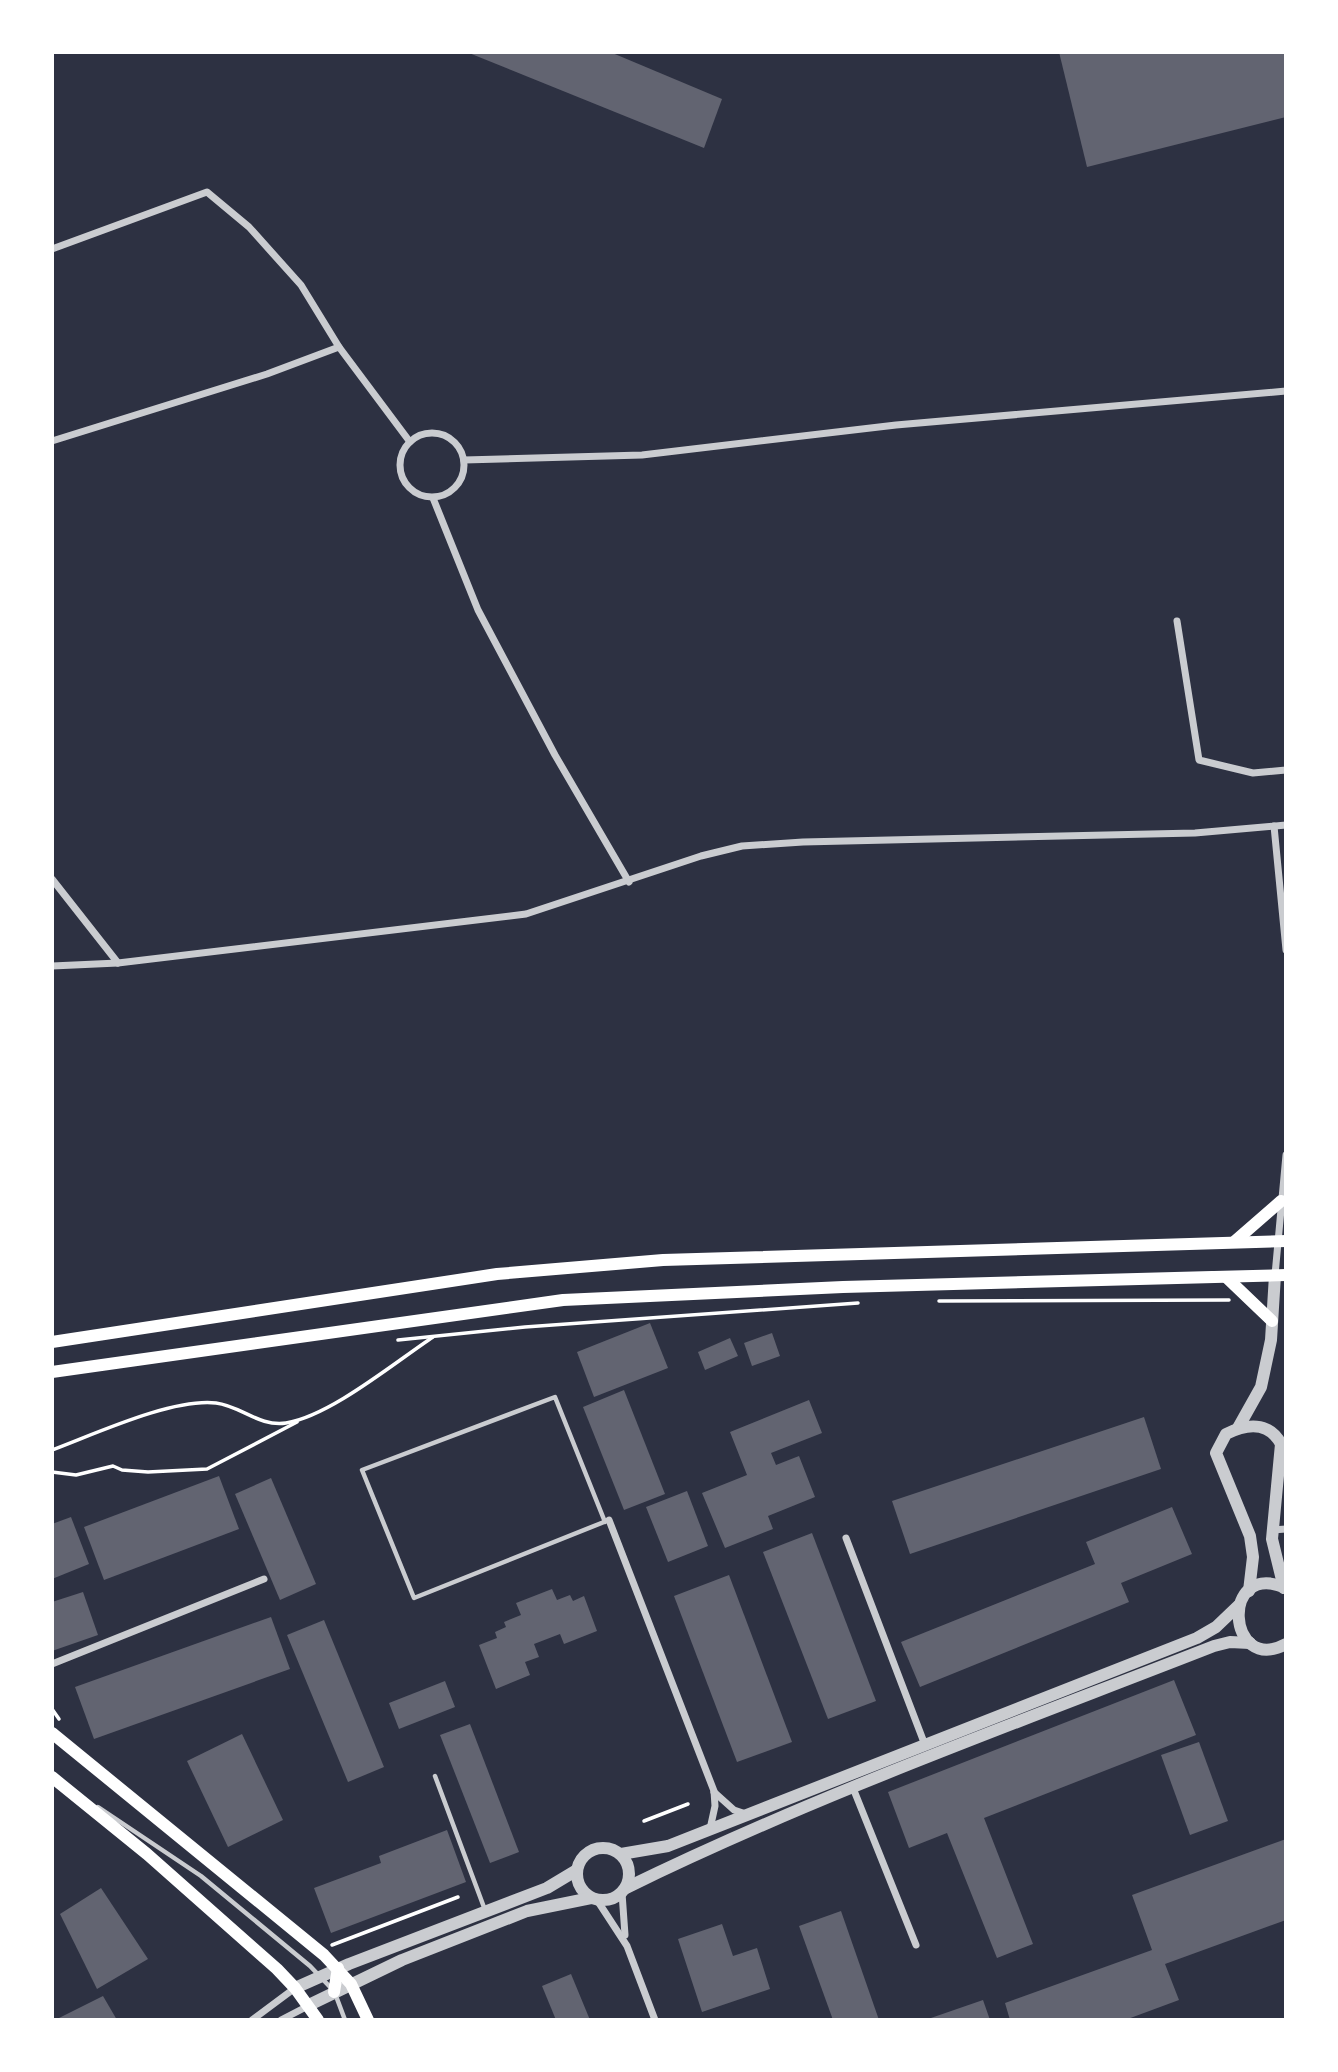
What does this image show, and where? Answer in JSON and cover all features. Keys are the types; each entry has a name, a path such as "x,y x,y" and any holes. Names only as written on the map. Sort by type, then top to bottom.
{"main road":[{"path":"1234,1242 1281,1200"},
{"path":"52,1342 405,1287 559,1267 677,1260 1282,1241"},
{"path":"52,1372 563,1300 843,1287 1280,1275"},
{"path":"1226,1277 1272,1321"},
{"path":"52,1733 338,1968 351,1984 368,2020"},
{"path":"57,1781 166,1871 295,1988 318,2020"},
{"path":"334,1992 338,1968"}],"street":[{"path":"52,249 206,192 249,227 301,285 339,347 410,442"},
{"path":"52,441 268,374 339,347"},
{"path":"464,460 642,455 896,425 1286,391"},
{"path":"426,433 446,436 461,450 464,460 460,481 454,489 433,498 412,492 400,474 402,452 410,442 426,433"},
{"path":"433,498 478,610 555,755 629,882"},
{"path":"1177,621 1199,760 1253,773 1286,770"},
{"path":"52,966 118,963 526,915 701,856 742,846 803,842 1195,833 1286,825"},
{"path":"1275,826 1286,950"},
{"path":"52,879 118,963"},
{"path":"1238,1428 1261,1387 1271,1340 1280,1275 1281,1200 1286,1155"},
{"path":"1250,1591 1253,1557 1250,1536 1216,1453 1226,1434 1238,1428 1259,1426 1267,1429 1281,1444"},
{"path":"1285,1588 1273,1552 1279,1529 1281,1444 1286,1431"},
{"path":"607,1521 714,1791 715,1805 710,1829"},
{"path":"846,1538 925,1745"},
{"path":"52,1664 264,1579"},
{"path":"621,1854 652,1851 1197,1638 1216,1627 1250,1591 1266,1584 1285,1588"},
{"path":"1239,1605 1238,1626 1250,1643"},
{"path":"281,2020 402,1960 527,1911 594,1899 610,1900 624,1890 708,1848 1214,1646 1230,1642 1250,1643 1270,1649 1284,1648"},
{"path":"853,1788 916,1945"},
{"path":"714,1791 724,1803 746,1814"},
{"path":"251,2020 295,1988 338,1968 564,1881 577,1870 582,1858 592,1850 610,1848 621,1854 629,1867 621,1911 627,1946 655,2020"},
{"path":"577,1870 580,1886 594,1899 627,1946"}],"lane":[{"path":"555,1396 607,1521 414,1598 362,1470 555,1396"},
{"path":"435,1776 485,1911"},
{"path":"57,1781 176,1857 321,1976 334,1992 345,2020"}],"path":[{"path":"938,1301 1250,1299"},
{"path":"397,1340 870,1302"},
{"path":"52,1472 76,1475 113,1465 122,1470 148,1472 207,1469 322,1410 435,1336"},
{"path":"52,1450 189,1404 231,1405 264,1423 284,1424 302,1419"},
{"path":"644,1821 688,1804"},
{"path":"330,1946 458,1897"}],"building":[{"path":"610,52 722,99 704,148 469,53"},
{"path":"1059,52 1286,52 1286,117 1087,167"},
{"path":"650,1323 668,1368 594,1397 577,1352"},
{"path":"772,1333 780,1356 752,1366 744,1343"},
{"path":"730,1338 738,1356 705,1370 698,1352"},
{"path":"624,1390 665,1494 624,1510 583,1407"},
{"path":"809,1400 822,1433 771,1453 776,1465 799,1456 815,1497 768,1516 773,1529 725,1548 702,1493 747,1475 730,1432"},
{"path":"1144,1417 1161,1469 910,1554 892,1501"},
{"path":"219,1476 239,1529 104,1580 84,1527"},
{"path":"271,1478 316,1584 280,1600 235,1494"},
{"path":"687,1491 708,1546 668,1562 646,1507"},
{"path":"1172,1507 1192,1554 1121,1583 1129,1602 920,1687 901,1642 1095,1564 1086,1542"},
{"path":"71,1517 89,1564 52,1579 52,1524"},
{"path":"812,1533 876,1701 828,1719 763,1552"},
{"path":"729,1575 792,1742 737,1762 674,1596"},
{"path":"552,1589 557,1600 570,1595 573,1601 584,1596 597,1631 564,1644 560,1634 534,1644 539,1657 525,1662 530,1675 496,1689 479,1645 497,1638 495,1632 506,1627 504,1622 521,1615 516,1603"},
{"path":"83,1592 98,1635 52,1651 52,1602"},
{"path":"271,1617 290,1669 94,1739 75,1687"},
{"path":"324,1620 384,1767 348,1782 287,1635"},
{"path":"1174,1680 1196,1735 984,1818 1033,1944 997,1958 947,1833 909,1848 888,1792"},
{"path":"445,1681 455,1707 399,1729 389,1703"},
{"path":"470,1724 519,1852 490,1863 440,1735"},
{"path":"242,1734 283,1820 228,1847 187,1761"},
{"path":"1199,1742 1228,1821 1190,1835 1161,1755"},
{"path":"447,1830 466,1882 331,1933 314,1888 381,1863 379,1856"},
{"path":"1286,1839 1286,1920 1165,1964 1179,2000 1125,2020 1010,2020 1005,2003 1152,1950 1132,1895"},
{"path":"101,1888 148,1959 97,1989 60,1914"},
{"path":"841,1911 879,2020 833,2020 799,1926"},
{"path":"722,1924 733,1956 757,1948 770,1989 702,2012 678,1939"},
{"path":"571,1974 590,2020 556,2020 542,1986"},
{"path":"103,1996 117,2020 55,2020"},
{"path":"983,2000 990,2020 928,2020 928,2019"}]}
